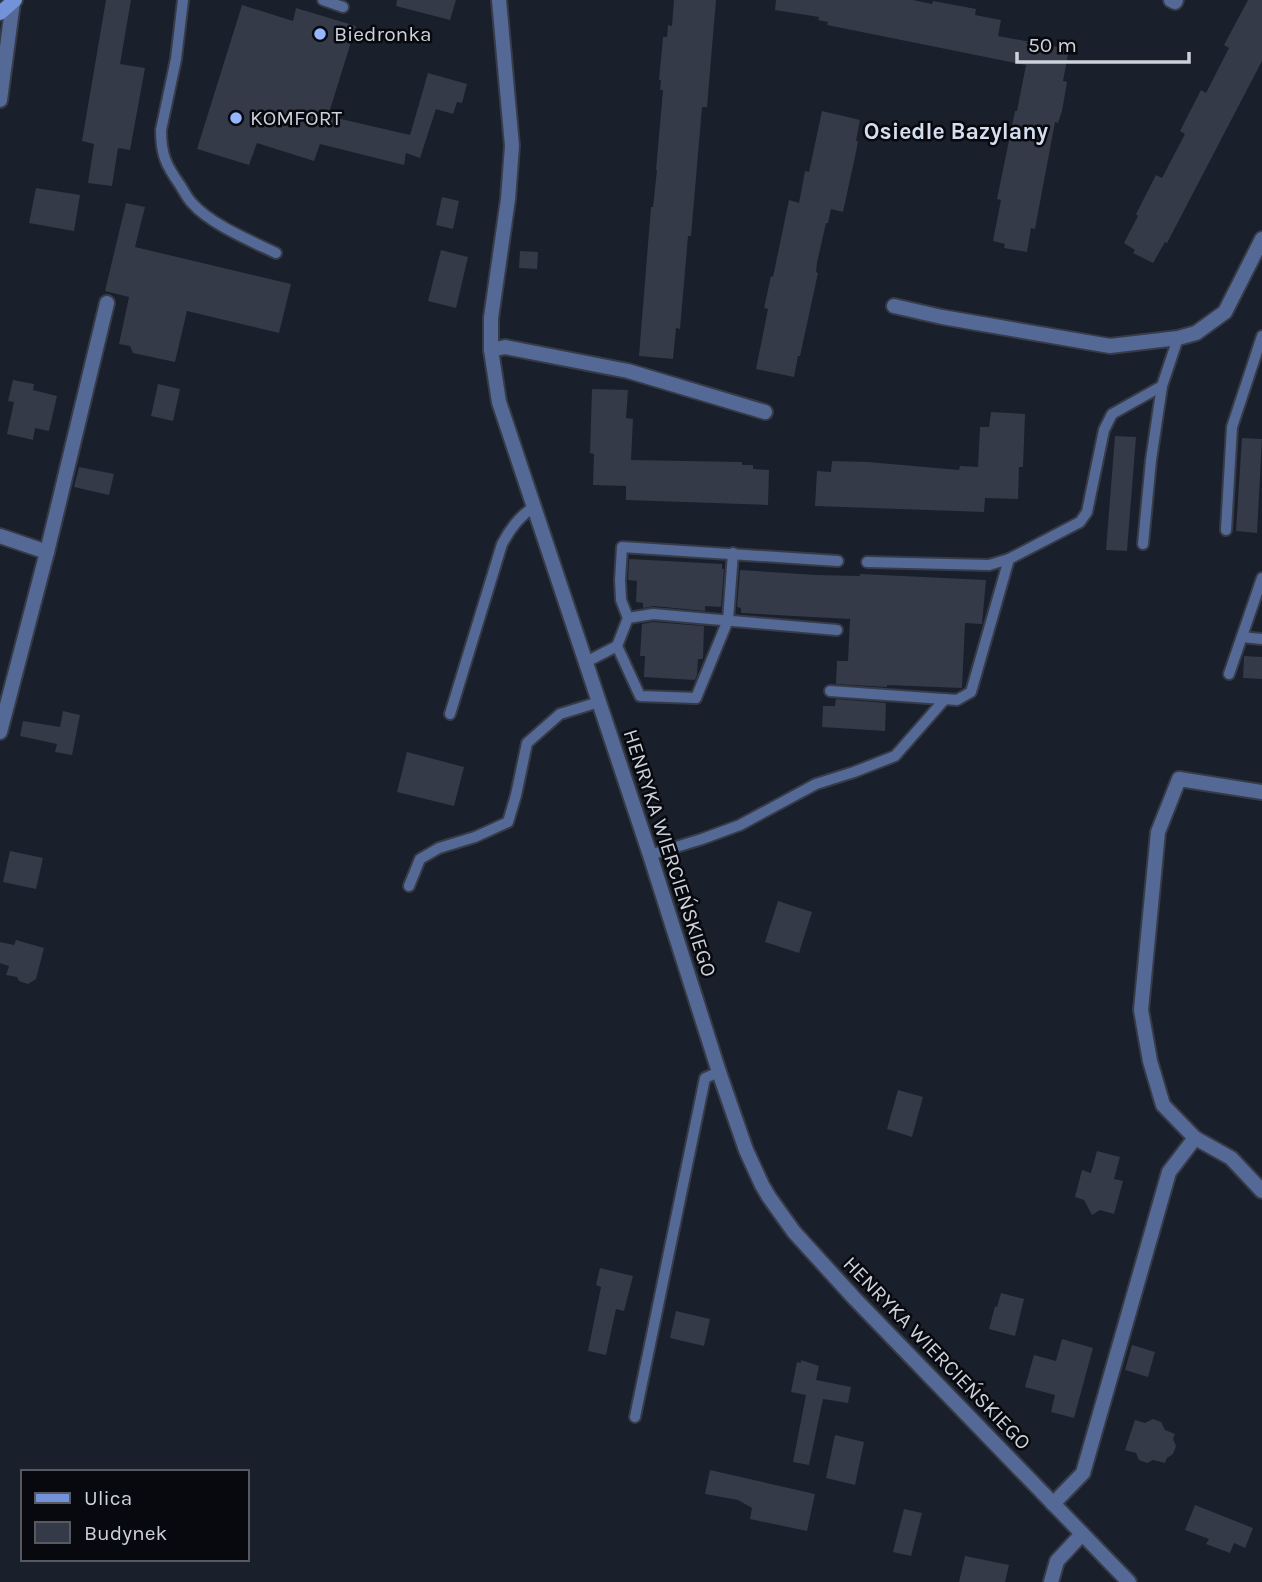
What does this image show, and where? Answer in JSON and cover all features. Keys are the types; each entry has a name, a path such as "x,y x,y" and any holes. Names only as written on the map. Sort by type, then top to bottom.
{"main road":[{"path":"0,13 14,1"}],"street":[{"name":"HENRYKA WIERCIEŃSKIEGO","path":"499,0 512,146 508,199 491,318 491,350 499,402 746,1150 769,1198 794,1232 1129,1582"},
{"path":"0,100 14,1"},
{"path":"894,306 1110,346 1178,338 1196,333 1225,312 1260,251"},
{"path":"0,732 107,303"},
{"path":"491,350 505,347 628,371 765,412"},
{"path":"0,536 47,552"},
{"path":"1262,793 1179,779 1158,832 1141,1010 1150,1061 1163,1105 1195,1138 1230,1158 1262,1191"},
{"path":"1054,1504 1083,1473 1170,1172 1195,1138"},
{"path":"1051,1582 1057,1561 1082,1534"}],"lane":[{"path":"183,0 176,60 161,130 164,162 193,204 210,218 276,253"},
{"path":"323,0 342,7"},
{"path":"1226,530 1232,426 1262,336"},
{"path":"1143,544 1161,386 1178,338"},
{"path":"867,562 989,565 1009,559 1080,522 1087,512 1104,430 1112,414 1161,386"},
{"path":"450,715 502,544 519,518 534,506"},
{"path":"586,662 617,646 628,618 621,600 622,547 838,561"},
{"path":"617,646 639,696 696,698 728,620 733,553"},
{"path":"830,691 957,700 971,692 1009,559"},
{"path":"1229,674 1262,578"},
{"path":"628,618 653,614 837,630"},
{"path":"1242,637 1262,639"},
{"path":"650,855 740,825 816,784 895,756 945,699"},
{"path":"409,886 420,859 439,848 475,837 508,822 527,743 560,714 599,702"},
{"path":"635,1416 705,1078 719,1072"}],"building":[{"path":"106,0 131,0 120,64 145,68 130,150 118,148 112,186 88,183 94,144 82,141"},
{"path":"397,0 456,0 450,20 396,6"},
{"path":"674,0 716,0 707,107 702,107 691,236 688,236 680,329 676,328 673,359 639,356 651,207 657,170 663,90 660,90 659,80 663,37 667,37 668,25 672,26"},
{"path":"776,0 913,0 932,4 933,1 976,9 975,15 1001,20 998,36 1069,49 1063,81 1067,82 1062,111 1058,123 1055,122 1035,229 1031,228 1027,252 1004,248 1005,244 993,241 1001,200 997,199 1026,65 827,25 828,22 818,20 819,17 775,10"},
{"path":"1248,0 1262,0 1262,61 1167,243 1165,242 1153,263 1133,253 1135,250 1124,243 1156,175 1162,178 1185,134 1180,131 1201,90 1206,93 1229,48 1224,45"},
{"path":"242,5 293,21 296,8 356,26 328,116 410,135 428,73 467,84 462,103 457,102 453,114 436,109 420,158 406,153 404,165 320,144 314,161 257,143 249,165 197,149"},
{"path":"822,111 860,120 858,141 843,212 831,209 826,223 817,263 818,273 794,377 756,369 768,309 764,308 789,200 799,203 805,171 809,172"},
{"path":"36,188 80,195 74,231 29,223"},
{"path":"442,197 459,201 453,229 436,225"},
{"path":"126,203 145,207 135,247 291,284 279,333 187,311 175,362 133,353 130,346 119,344 129,297 105,291"},
{"path":"441,250 468,257 456,308 428,301"},
{"path":"520,251 538,252 537,269 519,268"},
{"path":"13,380 34,384 33,390 57,396 49,431 35,428 33,440 7,434 14,402 8,401"},
{"path":"158,384 180,389 173,421 151,416"},
{"path":"592,389 628,390 626,418 633,419 631,460 742,462 742,465 753,465 753,469 769,470 768,505 626,500 626,486 593,485 594,454 590,453"},
{"path":"991,412 1025,414 1023,467 1019,467 1018,499 985,498 984,512 815,506 817,471 831,472 832,461 959,470 960,466 978,467 980,427 989,427"},
{"path":"1115,436 1136,437 1127,551 1106,550"},
{"path":"1242,438 1262,439 1257,533 1236,531"},
{"path":"79,467 114,474 109,495 74,487"},
{"path":"629,559 722,564 724,569 721,607 705,606 705,611 654,606 643,608 643,603 636,602 637,581 628,580"},
{"path":"740,570 986,580 982,624 965,623 962,688 836,684 837,661 848,661 850,619 741,613 741,608 737,607"},
{"path":"653,622 704,626 703,659 698,659 695,680 644,677 645,656 640,656 642,624"},
{"path":"1244,656 1262,657 1262,679 1243,678"},
{"path":"836,699 886,703 885,731 822,727 823,706 835,706"},
{"path":"63,711 80,715 72,755 55,752 57,744 20,736 23,721 60,727"},
{"path":"407,752 464,767 454,806 397,792"},
{"path":"10,851 43,858 36,889 3,882"},
{"path":"778,901 812,912 799,953 765,942"},
{"path":"16,940 44,948 36,979 28,984 19,981 17,977 6,975 9,966 0,963 0,942 14,945"},
{"path":"898,1090 923,1097 912,1137 887,1129"},
{"path":"1097,1151 1120,1157 1114,1179 1123,1181 1114,1214 1100,1210 1092,1215 1084,1200 1075,1197 1082,1170 1091,1173"},
{"path":"600,1268 633,1276 624,1311 616,1309 606,1355 588,1351 601,1287 596,1285"},
{"path":"1001,1293 1024,1299 1015,1336 989,1329"},
{"path":"676,1311 710,1319 704,1346 670,1338"},
{"path":"1062,1339 1093,1348 1074,1418 1051,1412 1055,1395 1025,1387 1034,1355 1056,1361"},
{"path":"1132,1345 1155,1352 1148,1377 1125,1370"},
{"path":"801,1360 819,1366 816,1380 851,1387 848,1403 823,1399 809,1465 793,1462 806,1395 791,1392 797,1362 801,1363"},
{"path":"1153,1419 1161,1422 1165,1430 1175,1434 1173,1439 1176,1446 1165,1463 1153,1460 1147,1463 1139,1460 1136,1453 1125,1450 1135,1420 1145,1423"},
{"path":"835,1435 864,1442 855,1485 826,1478"},
{"path":"710,1470 815,1494 807,1531 750,1519 752,1508 738,1500 705,1494"},
{"path":"1195,1505 1253,1528 1245,1548 1234,1543 1230,1553 1206,1544 1209,1539 1185,1530"},
{"path":"904,1509 922,1513 911,1556 893,1552"},
{"path":"965,1556 1009,1565 1005,1582 959,1582"}],"place":[{"name":"Biedronka","path":"320,34"},
{"name":"KOMFORT","path":"236,118"}],"district":[{"name":"Osiedle Bazylany","path":"956,131"}]}
